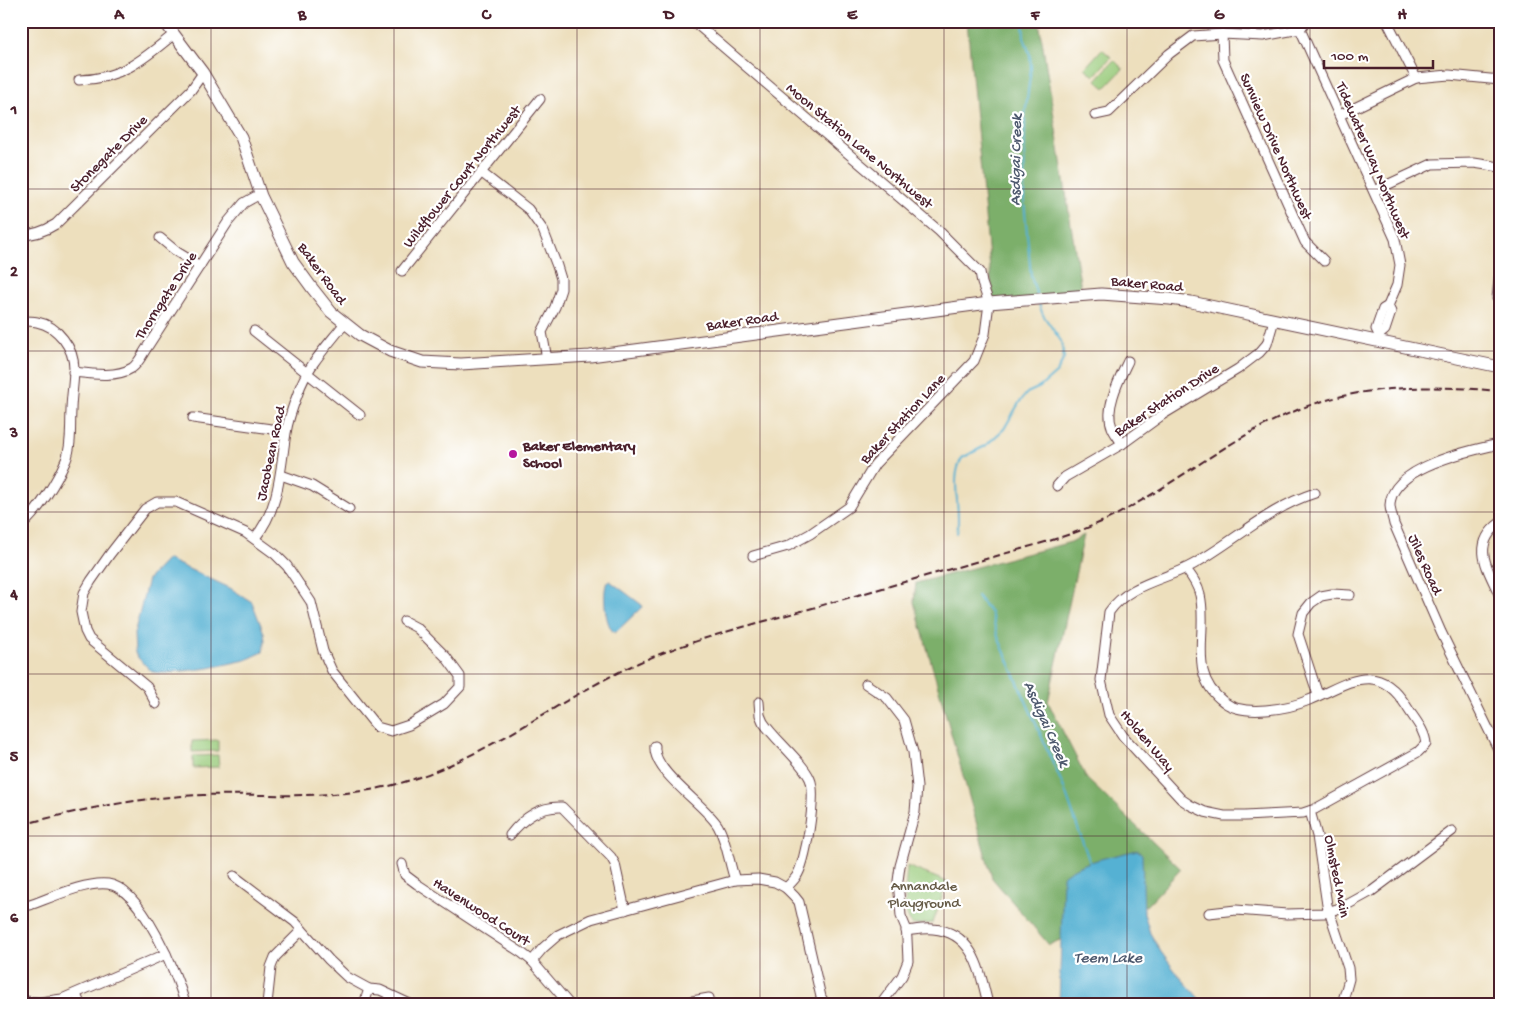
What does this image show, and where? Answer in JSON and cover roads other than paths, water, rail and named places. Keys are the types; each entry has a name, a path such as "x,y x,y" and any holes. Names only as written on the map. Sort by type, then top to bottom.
{"main road":[{"name":"Baker Road","path":"164,21 203,73 241,137 260,194 293,262 331,312 360,335 390,351 422,362 461,364 608,354 989,302 1101,294 1170,299 1274,320 1379,338 1500,366"}],"street":[{"name":"Moon Station Lane Northwest","path":"693,21 940,231 980,272 989,302"},
{"path":"1095,114 1110,112 1169,54 1193,36 1222,34 1264,36 1300,29 1306,21"},
{"path":"1387,21 1416,78"},
{"name":"Tidewater Way Northwest","path":"1300,29 1395,239 1400,265 1397,285 1388,306 1391,312 1385,330 1379,338"},
{"path":"79,80 106,78 124,71 150,54 174,34"},
{"name":"Sunview Drive Northwest","path":"1222,34 1223,60 1301,234 1305,242 1324,261"},
{"name":"Stonegate Drive","path":"21,235 32,235 56,224 192,90 203,73"},
{"path":"1340,114 1416,78 1449,75 1500,80"},
{"name":"Wildflower Court Northwest","path":"402,271 540,99"},
{"path":"1374,191 1432,164 1474,162 1500,167"},
{"path":"482,173 528,209 543,230 557,266 561,279 561,289 555,307 542,332 547,359"},
{"name":"Thorngate Drive","path":"74,372 102,374 124,372 132,368 228,222 244,203 260,194"},
{"path":"160,238 188,260 200,266"},
{"path":"1497,298 1500,271"},
{"name":"Baker Station Lane","path":"753,556 788,546 810,534 849,507 875,464 974,361 984,334 989,302"},
{"name":"Baker Station Drive","path":"1057,486 1064,477 1122,444 1162,415 1238,370 1267,344 1274,320"},
{"path":"21,321 36,322 55,330 70,350 74,372 70,447 66,460 42,501 31,517 21,526"},
{"name":"Jacobean Road","path":"255,538 265,526 276,496 286,432 298,393 307,372 345,323"},
{"path":"254,331 360,415"},
{"path":"1122,444 1112,427 1110,419 1112,399 1128,361"},
{"path":"193,418 286,432"},
{"name":"Jiles Road","path":"1500,444 1434,461 1403,480 1393,494 1390,505 1394,524 1441,632 1500,753"},
{"path":"280,475 312,486 349,509"},
{"name":"Holden Way","path":"1186,569 1195,581 1200,597 1203,675 1216,696 1230,706 1254,711 1310,700 1349,681 1375,680 1384,683 1399,695 1426,738 1424,748 1310,811 1224,816 1205,812 1190,806 1181,799 1113,724 1104,697 1101,680 1109,612 1117,602 1129,592 1186,569 1280,508 1302,497 1316,493"},
{"path":"156,704 147,687 95,645 85,631 81,612 84,593 91,581 145,509 157,502 176,502 255,538 276,554 287,566 310,602 323,650 332,671 376,727 391,731 410,725 432,712 444,704 460,687 460,676 446,657 417,628 404,621"},
{"path":"1500,522 1491,529 1483,543 1483,556 1500,596"},
{"path":"1318,695 1298,634 1302,614 1311,603 1321,596 1332,594 1350,595"},
{"path":"866,684 887,698 904,720 913,752 917,787 916,804 900,866 898,886 900,916 906,931 909,954 906,970 881,1004"},
{"path":"759,702 760,715 763,722 806,772 812,786 811,814 802,861 796,877 786,888"},
{"path":"655,746 662,766 718,825 736,880"},
{"path":"510,835 532,813 556,807 562,808 611,856 615,864 625,910"},
{"name":"Olmsted Main","path":"1310,811 1317,836 1324,892 1348,968 1349,979 1342,1004"},
{"path":"1209,913 1236,910 1287,914 1330,912 1372,891 1452,831"},
{"name":"Havenwood Court","path":"402,864 405,875 417,884 489,930 532,961 569,1004"},
{"path":"234,876 286,914 347,977 370,989 380,990 410,1004"},
{"path":"532,961 558,935 591,919 736,880 758,879 775,882 786,888 799,902 821,997 825,1004"},
{"path":"30,905 70,890 95,884 116,886 138,908 166,954 180,985 185,1004"},
{"path":"906,931 935,929 954,935 964,943 975,956 988,1004"},
{"path":"267,1004 271,968 275,957 302,930"},
{"path":"21,1001 40,1002 62,999 166,954"},
{"path":"364,1004 370,989"},
{"path":"76,994 80,1004"},
{"path":"675,1004 709,998"},
{"path":"1496,1004 1500,1001"}],"water":[{"path":"167,559 230,588 252,602 264,633 263,652 246,660 209,668 167,673 151,671 135,653 134,634 148,579"},
{"path":"610,581 642,605 615,633 609,624 605,609 605,587 607,582"},
{"name":"Teem Lake","path":"1137,850 1142,854 1144,913 1150,933 1176,972 1204,1004 1059,1004 1063,876 1079,866"}],"waterway":[{"name":"Asdigai Creek","path":"1023,21 1024,37 1030,55 1031,68 1025,115 1024,201 1031,276 1037,296"},
{"name":"Asdigai Creek","path":"957,533 956,475 962,458 985,446 1004,429 1027,393 1040,387 1057,372 1064,358 1061,341 1043,315 1039,304"},
{"name":"Asdigai Creek","path":"977,596 991,613 998,637 1064,788 1090,863"}],"railway":[{"path":"21,825 89,809 157,798 203,795 349,793 397,784 460,760 608,678 659,654 722,633 1049,541 1092,526 1132,506 1252,432 1295,411 1319,402 1370,391 1396,389 1448,388 1500,391"}],"place":[{"name":"Baker Elementary School","path":"513,454"}],"park label":[{"name":"Annandale Playground","path":"924,894"}]}
